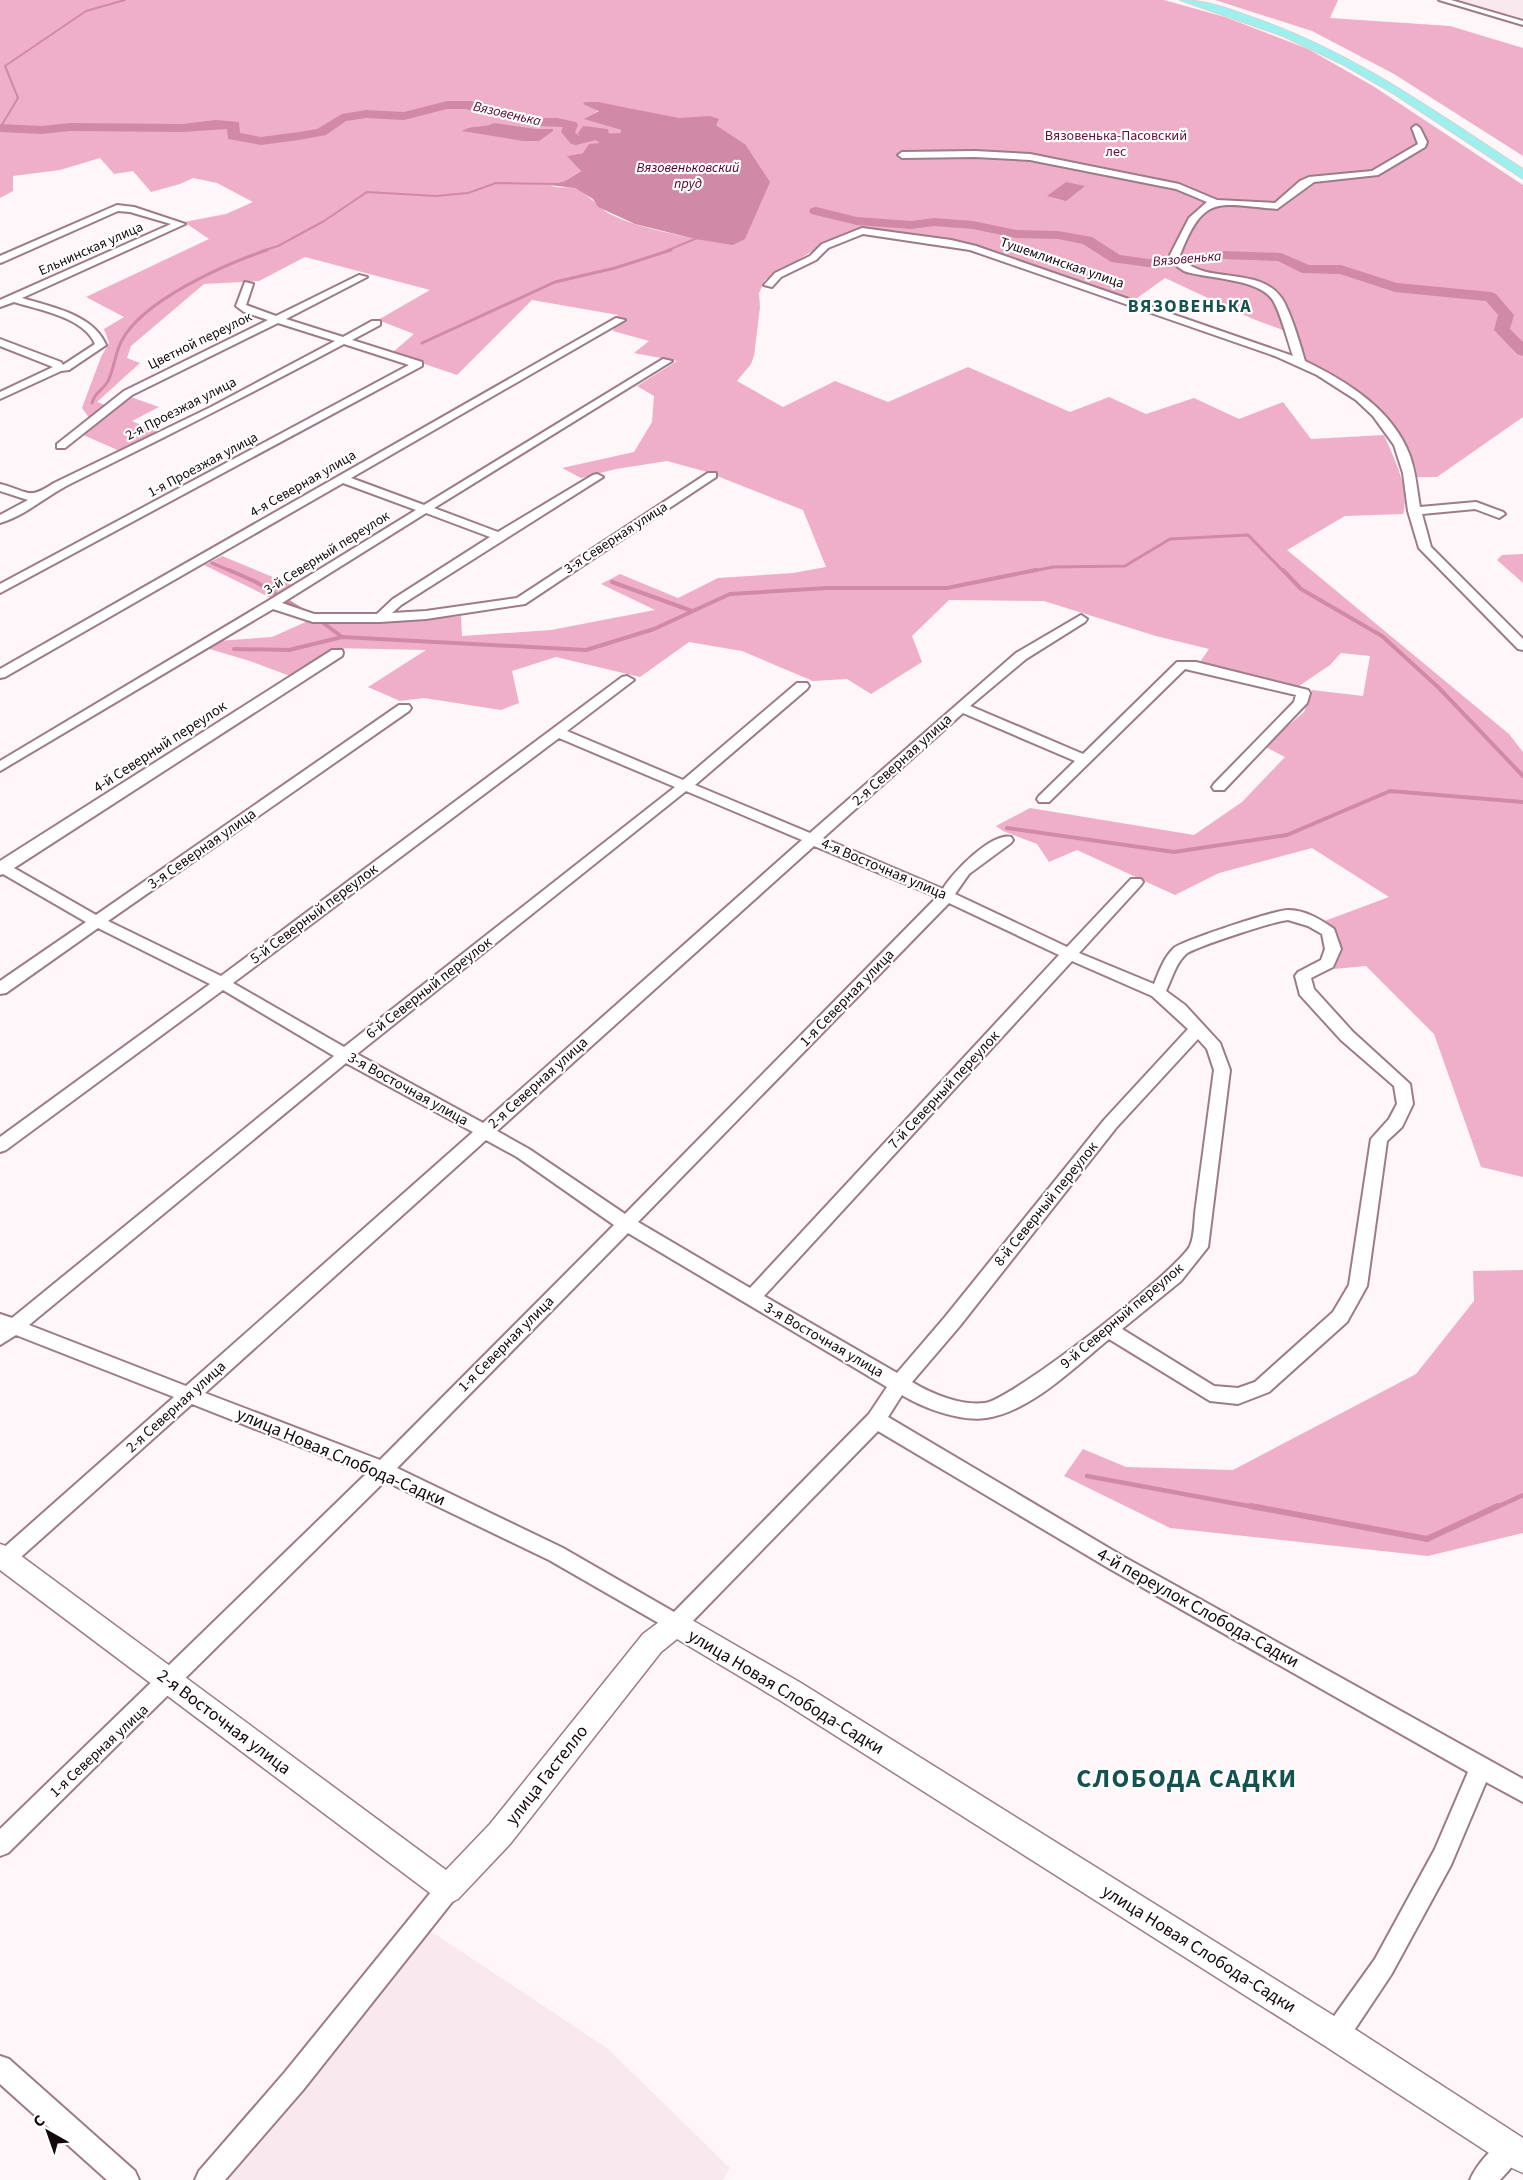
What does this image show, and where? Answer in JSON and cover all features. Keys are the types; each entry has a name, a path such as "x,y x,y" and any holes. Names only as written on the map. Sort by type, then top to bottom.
{"main road":[{"path":"1186,0 1280,30 1340,58 1383,83 1523,175"},
{"path":"1201,0 1288,28 1352,57 1523,165"}],"street":[{"path":"1443,0 1523,23"},
{"path":"902,155 992,154 1030,157 1179,187 1214,202 1277,206 1302,183 1312,179 1368,176 1422,145 1423,142 1416,128"},
{"path":"1214,202 1204,208 1192,221 1182,237 1175,255 1176,259 1181,265 1194,272 1239,280 1271,290 1278,298 1300,361"},
{"name":"Ельнинская улица","path":"0,260 117,208 131,209 180,224 0,304"},
{"name":"Тушемлинская улица","path":"769,285 778,275 813,258 825,246 862,231 951,243 1165,313 1300,361 1339,383 1371,409 1392,432 1406,459 1417,529 1425,548 1523,645"},
{"name":"Цветной переулок","path":"62,446 128,393 362,277"},
{"path":"248,284 241,306 342,341"},
{"path":"0,396 59,368 65,368 101,345 100,337 90,327 13,298"},
{"name":"4-я Северная улица","path":"0,674 620,320"},
{"name":"2-я Проезжая улица","path":"0,519 21,510 58,485 211,411 376,323"},
{"name":"1-я Проезжая улица","path":"0,589 418,364 342,341"},
{"path":"0,342 57,364 59,368"},
{"name":"3-й Северный переулок","path":"0,767 425,511 568,420 667,361"},
{"name":"3-я Северная улица","path":"380,618 426,615 521,601 712,475"},
{"path":"272,604 313,618 380,618 397,602 499,536 597,477"},
{"path":"342,479 499,536"},
{"path":"0,487 28,497 40,497"},
{"path":"1414,511 1476,505 1499,514"},
{"name":"2-я Северная улица","path":"3,1557 191,1394 961,707 1021,656 1081,619"},
{"name":"4-й Северный переулок","path":"1,868 338,653"},
{"path":"1044,799 1182,665 1196,666 1303,693 1300,703 1219,787"},
{"name":"5-й Северный переулок","path":"0,1146 222,984 627,680"},
{"name":"6-й Северный переулок","path":"4,1329 687,784 802,686"},
{"path":"961,707 1083,759"},
{"name":"3-я Северная улица","path":"0,988 404,708"},
{"name":"4-я Восточная улица","path":"557,732 687,784 947,896 1069,954 1158,992 1198,1029"},
{"name":"1-я Северная улица","path":"0,1845 171,1683 382,1470 947,896 951,886 974,861 1006,840"},
{"name":"3-я Восточная улица","path":"1,868 97,922 222,984 484,1131 523,1154 626,1223 899,1384"},
{"name":"7-й Северный переулок","path":"751,1298 1136,882"},
{"path":"1109,1330 1210,1393 1238,1396 1262,1388 1340,1317 1358,1286 1379,1139 1396,1123 1405,1104 1402,1084 1347,1036 1306,991 1303,976 1328,963 1333,949 1329,932 1305,918 1281,915 1264,918 1226,935 1193,944 1180,951 1158,992"},
{"name":"9-й Северный переулок","path":"899,1384 926,1400 984,1411 1005,1405 1038,1385 1175,1276 1199,1247 1222,1070 1214,1047 1198,1029"},
{"name":"8-й Северный переулок","path":"899,1384 952,1322 1110,1124 1198,1029"},
{"name":"улица Новая Слобода-Садки","path":"4,1329 191,1394 382,1470 556,1554 801,1698 1336,2035 1517,2153"},
{"name":"улица Гастелло","path":"208,2180 294,2081 447,1889 500,1834 652,1643 675,1624 876,1420 899,1384"},
{"name":"4-й переулок Слобода-Садки","path":"876,1420 1117,1563 1523,1791"},
{"name":"2-я Восточная улица","path":"3,1557 447,1889"},
{"path":"1336,2035 1383,1967 1443,1857 1481,1766"},
{"path":"0,2068 126,2180"},
{"path":"1483,2180 1517,2153"}],"shaded area":[{"path":"1448,0 1523,0 1523,20 1493,11"},
{"path":"429,1930 607,2048 730,2168 723,2180 219,2180"}],"green space":[{"name":"Вязовенька-Пасовский лес","path":"0,0 1164,0 1225,17 1308,49 1373,86 1523,185 1523,417 1437,477 1412,477 1376,409 1306,362 1296,335 1253,319 1165,278 1133,301 1000,255 866,229 832,239 765,280 759,293 760,307 754,356 751,364 737,381 783,407 835,381 888,402 968,367 1070,412 1109,397 1146,414 1194,398 1239,419 1283,402 1311,439 1384,435 1403,484 1405,504 1403,514 1345,516 1287,550 1509,734 1523,752 1523,1177 1481,1167 1434,1034 1366,966 1334,969 1340,943 1334,933 1322,922 1389,897 1312,848 1219,873 1175,895 1077,850 1049,862 1037,844 996,826 1030,808 1194,835 1242,802 1285,757 1264,746 1304,712 1312,690 1363,696 1370,656 1341,653 1330,665 1299,686 1206,665 1200,662 1209,649 1156,636 1044,601 949,600 912,636 922,662 871,694 847,679 813,681 742,651 689,642 640,677 556,657 512,671 519,703 501,710 424,698 400,701 368,687 426,650 333,648 290,676 206,648 217,641 272,637 308,621 384,622 461,616 462,636 551,630 655,610 601,584 620,574 678,598 718,578 793,573 826,567 803,510 707,472 667,461 616,469 581,478 562,468 634,452 652,422 654,396 637,386 677,361 634,353 649,341 613,331 618,315 532,300 457,375 392,353 414,334 378,320 430,290 305,257 259,281 204,284 131,346 127,358 140,363 97,402 108,406 90,419 82,408 101,357 109,343 104,329 124,317 86,297 209,239 184,222 226,214 253,202 217,183 193,178 151,192 133,171 114,174 100,158 60,170 13,176 13,191 0,198","holes":["584,103 617,106 675,118 699,119 710,116 716,125 745,144 695,239 620,219 605,211 577,189 550,185 565,181 582,170 568,156 583,153 622,133 621,130 586,119 599,110"]},
{"path":"1215,0 1338,0 1330,18 1450,26 1523,48 1523,156 1394,74 1312,31"},
{"path":"128,396 159,407 132,421 161,434 122,452 81,434"},
{"path":"1523,554 1523,583 1497,560 1502,555"},
{"path":"222,556 292,585 271,598 204,565"},
{"path":"1523,1270 1523,1533 1428,1556 1170,1528 1064,1476 1083,1449 1126,1467 1233,1470 1416,1374 1474,1301 1473,1271"}],"water":[{"name":"Вязовеньковский пруд","path":"598,102 679,118 710,116 719,119 716,125 745,144 770,182 745,239 733,245 695,239 635,224 598,207 593,199 575,188 549,185 565,181 581,171 567,156 583,153 589,144 600,143 596,140 598,134 621,133 621,130 584,119 599,111 583,104"},
{"path":"494,123 553,129 553,131 539,141 523,141 462,131"},
{"path":"1066,182 1085,186 1066,201 1047,196"}],"waterway":[{"path":"0,128 18,98 5,66 86,11 125,0"},
{"name":"Вязовенька","path":"0,128 42,130 70,127 182,128 216,124 234,125 233,136 261,141 321,132 342,118 366,114 404,116 447,105 472,105 471,108 537,122 571,125 568,132 576,141 591,138 585,133 588,129 603,132 602,139 632,144"},
{"path":"262,251 278,246 324,221 367,192 436,196 468,193 496,183 559,184"},
{"name":"Вязовенька","path":"816,211 857,221 911,225 934,222 973,225 1016,234 1058,235 1087,240 1116,259 1156,264 1223,255 1281,257 1307,270 1341,269 1395,287 1491,297 1506,315 1502,330 1523,351"},
{"path":"666,251 702,236"},
{"path":"92,403 108,381 121,342 131,327 146,312 208,274 267,250"},
{"path":"422,343 555,282 615,268 671,250"},
{"path":"1028,572 1053,567 1125,566 1170,539 1248,535 1284,572"},
{"path":"212,563 233,572"},
{"path":"229,570 256,582 305,612"},
{"path":"342,637 586,650 654,629 730,594 827,588 947,588 1036,570"},
{"path":"1283,570 1301,589 1382,636 1439,688 1523,776"},
{"path":"612,582 692,611"},
{"path":"318,619 342,637"},
{"path":"234,649 289,650 342,637"},
{"path":"1007,828 1174,852 1287,835 1390,791 1523,802"},
{"path":"1087,1476 1259,1508"},
{"path":"1495,1508 1523,1495"},
{"path":"1251,1506 1427,1539 1498,1506"}],"district":[{"name":"ВЯЗОВЕНЬКА","path":"1190,306"},
{"name":"СЛОБОДА САДКИ","path":"1187,1778"}]}
